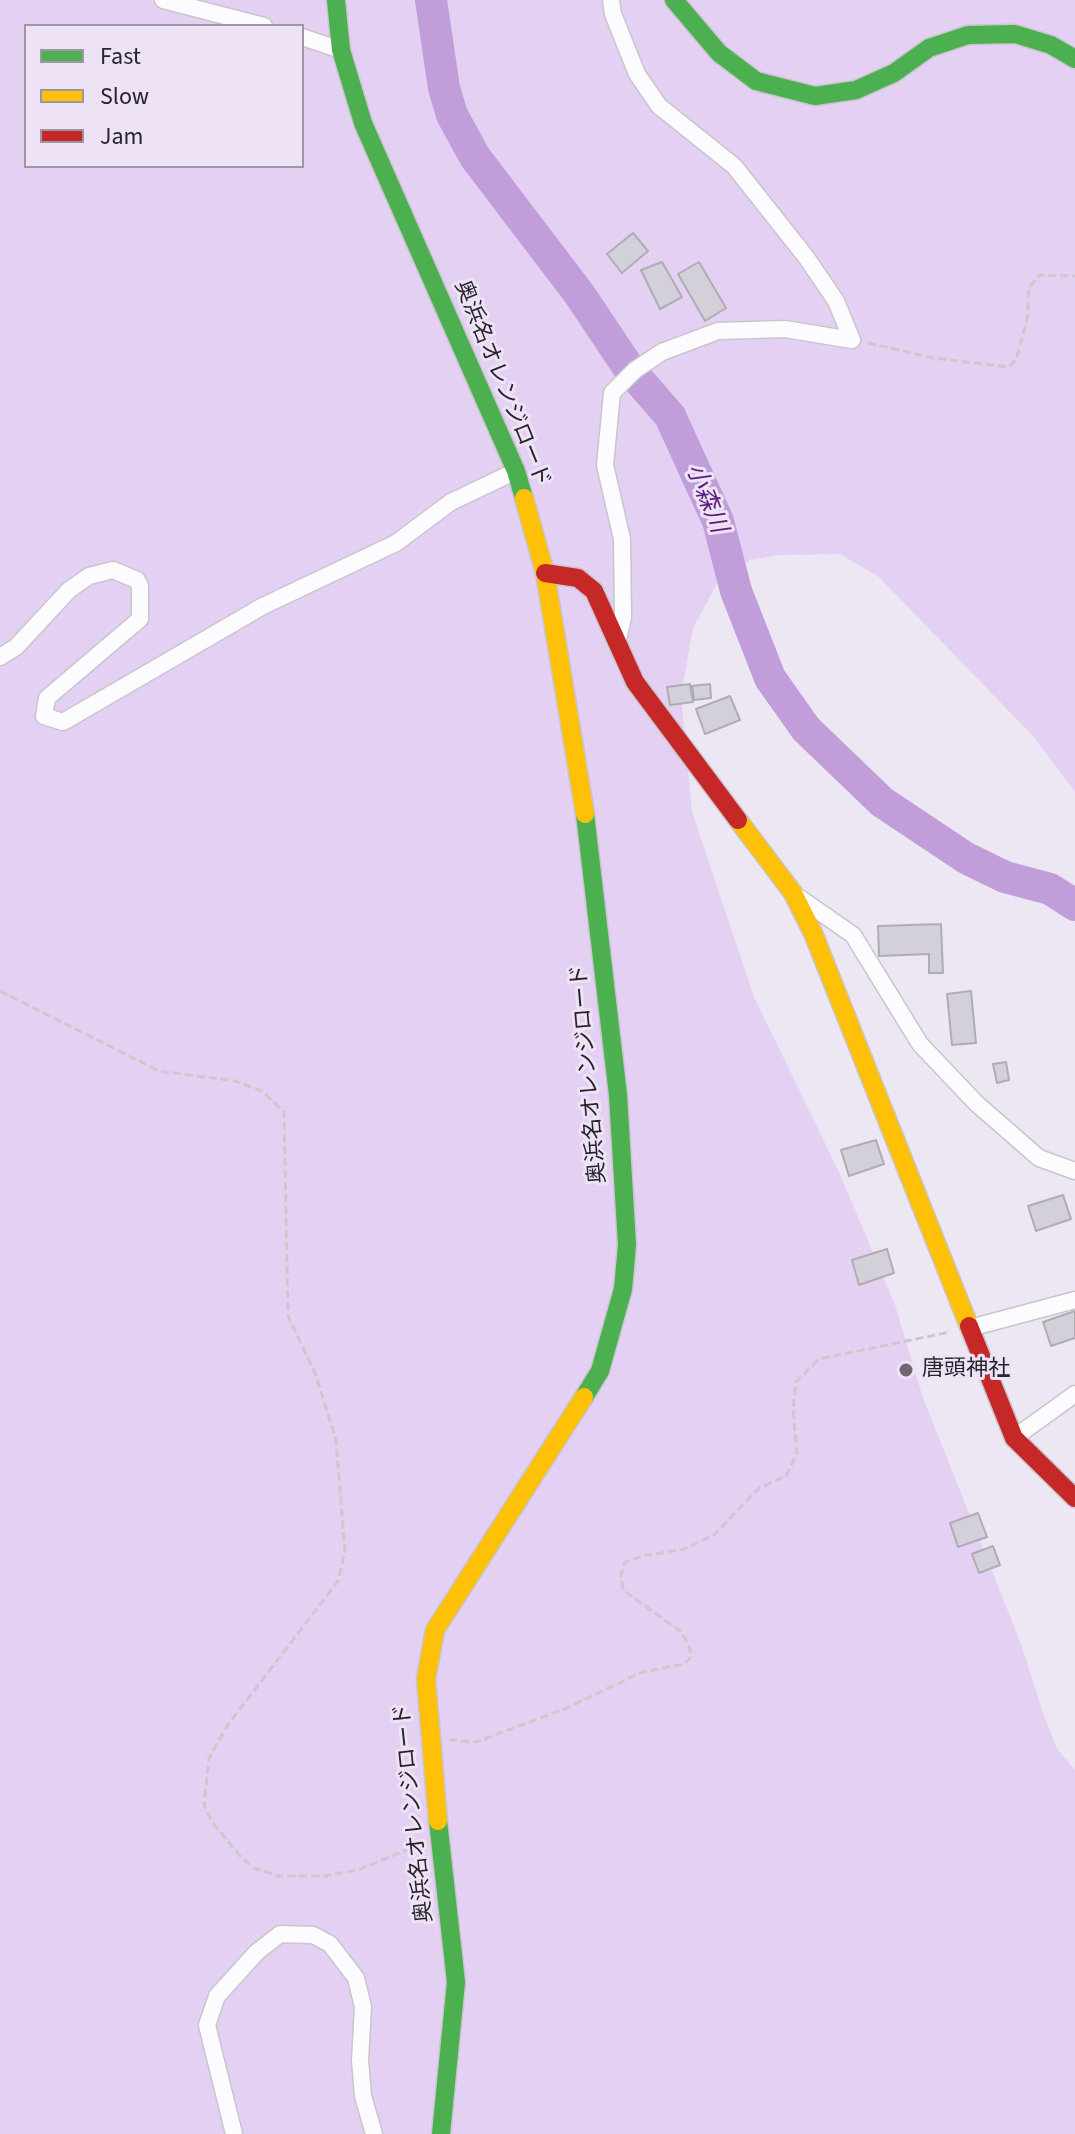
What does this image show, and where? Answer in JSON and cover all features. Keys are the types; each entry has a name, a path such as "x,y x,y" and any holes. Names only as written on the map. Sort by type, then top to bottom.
{"street":[{"path":"163,0 256,24"},
{"name":"奥浜名オレンジロード","path":"336,0 341,50 374,150 516,471 545,573 581,779 618,1095 626,1259 623,1289 600,1371 513,1511 456,1592 435,1630 426,1679 429,1738 456,1982 441,2134"},
{"path":"611,0 613,14 637,74 659,106 734,166 806,257 836,301 852,340"},
{"path":"674,0 719,53 756,81 815,96 856,90 894,73 929,48 968,35 1015,34 1051,45 1075,59"},
{"path":"304,38 341,50"},
{"path":"616,646 624,607 622,539 605,465 612,393 635,370 662,352 718,331 785,329 852,340"},
{"path":"0,657 16,647 69,590 89,576 113,570 137,580 140,586 140,619 47,698 44,716 63,722 263,606 396,543 451,502 516,471"},
{"path":"545,573 578,578 594,591 616,646 635,682 793,893 813,933 1014,1438 1075,1498"},
{"path":"793,893 853,935 920,1044 976,1103 1039,1158 1075,1171"},
{"path":"970,1328 1075,1300"},
{"path":"1014,1438 1075,1394"},
{"path":"234,2134 207,2025 217,1996 257,1952 280,1934 313,1935 330,1944 356,1978 363,2007 360,2060 363,2096 374,2134"}],"path":[{"path":"852,340 934,358 1008,367 1016,360 1027,320 1029,288 1039,275 1075,276"},
{"path":"0,991 159,1071 235,1081 262,1091 284,1112 288,1316 315,1373 336,1440 345,1552 338,1581 227,1726 209,1758 204,1805 212,1822 254,1868 278,1876 325,1876 357,1870 440,1836"},
{"path":"429,1738 476,1742 567,1708 640,1673 684,1664 691,1657 689,1645 680,1631 623,1590 621,1575 625,1562 684,1549 714,1535 759,1488 786,1476 797,1453 793,1411 796,1382 819,1359 970,1328"}],"shaded area":[{"path":"0,0 1075,0 1075,792 1033,736 879,577 840,554 779,555 750,560 719,580 693,628 681,696 692,812 754,997 839,1172 895,1305 923,1398 1021,1644 1043,1713 1057,1749 1075,1770 1075,2134 0,2134"}],"building":[{"path":"633,233 648,251 622,273 607,254"},
{"path":"662,262 682,297 660,309 641,270"},
{"path":"699,262 726,308 705,321 678,274"},
{"path":"690,684 693,702 670,705 667,687"},
{"path":"710,684 711,698 694,700 692,686"},
{"path":"730,696 740,720 705,734 696,709"},
{"path":"941,924 943,973 929,973 929,954 879,956 878,926"},
{"path":"971,991 976,1043 952,1045 947,994"},
{"path":"1006,1062 1009,1080 997,1083 993,1064"},
{"path":"876,1140 884,1164 849,1176 841,1150"},
{"path":"1063,1195 1071,1219 1036,1231 1028,1206"},
{"path":"887,1249 894,1273 859,1285 852,1260"},
{"path":"1075,1311 1075,1338 1051,1346 1043,1322"},
{"path":"978,1513 987,1537 958,1547 950,1523"},
{"path":"993,1546 1000,1565 979,1573 972,1554"}],"waterway":[{"name":"小森川","path":"431,0 444,88 452,115 475,157 580,295 630,370 670,416 718,521 736,591 770,678 806,729 882,802 966,858 1005,877 1050,889 1075,905"}],"traffic: fast":[{"path":"336,0 341,50 363,123 516,471 524,498"},
{"path":"674,0 719,53 756,81 815,96 856,90 894,73 929,48 968,35 1015,34 1051,45 1075,59"},
{"path":"584,1397 600,1371 623,1289 627,1245 618,1095 585,814"},
{"path":"438,1821 456,1982 441,2134"}],"traffic: slow":[{"path":"524,498 545,573 585,814"},
{"path":"738,820 793,893 813,933 969,1326"},
{"path":"438,1821 426,1679 435,1630 584,1397"}],"traffic: jam":[{"path":"545,573 578,578 594,591 635,682 738,820"},
{"path":"969,1326 1014,1438 1075,1498"}],"place":[{"name":"唐頭神社","path":"906,1370"}]}
